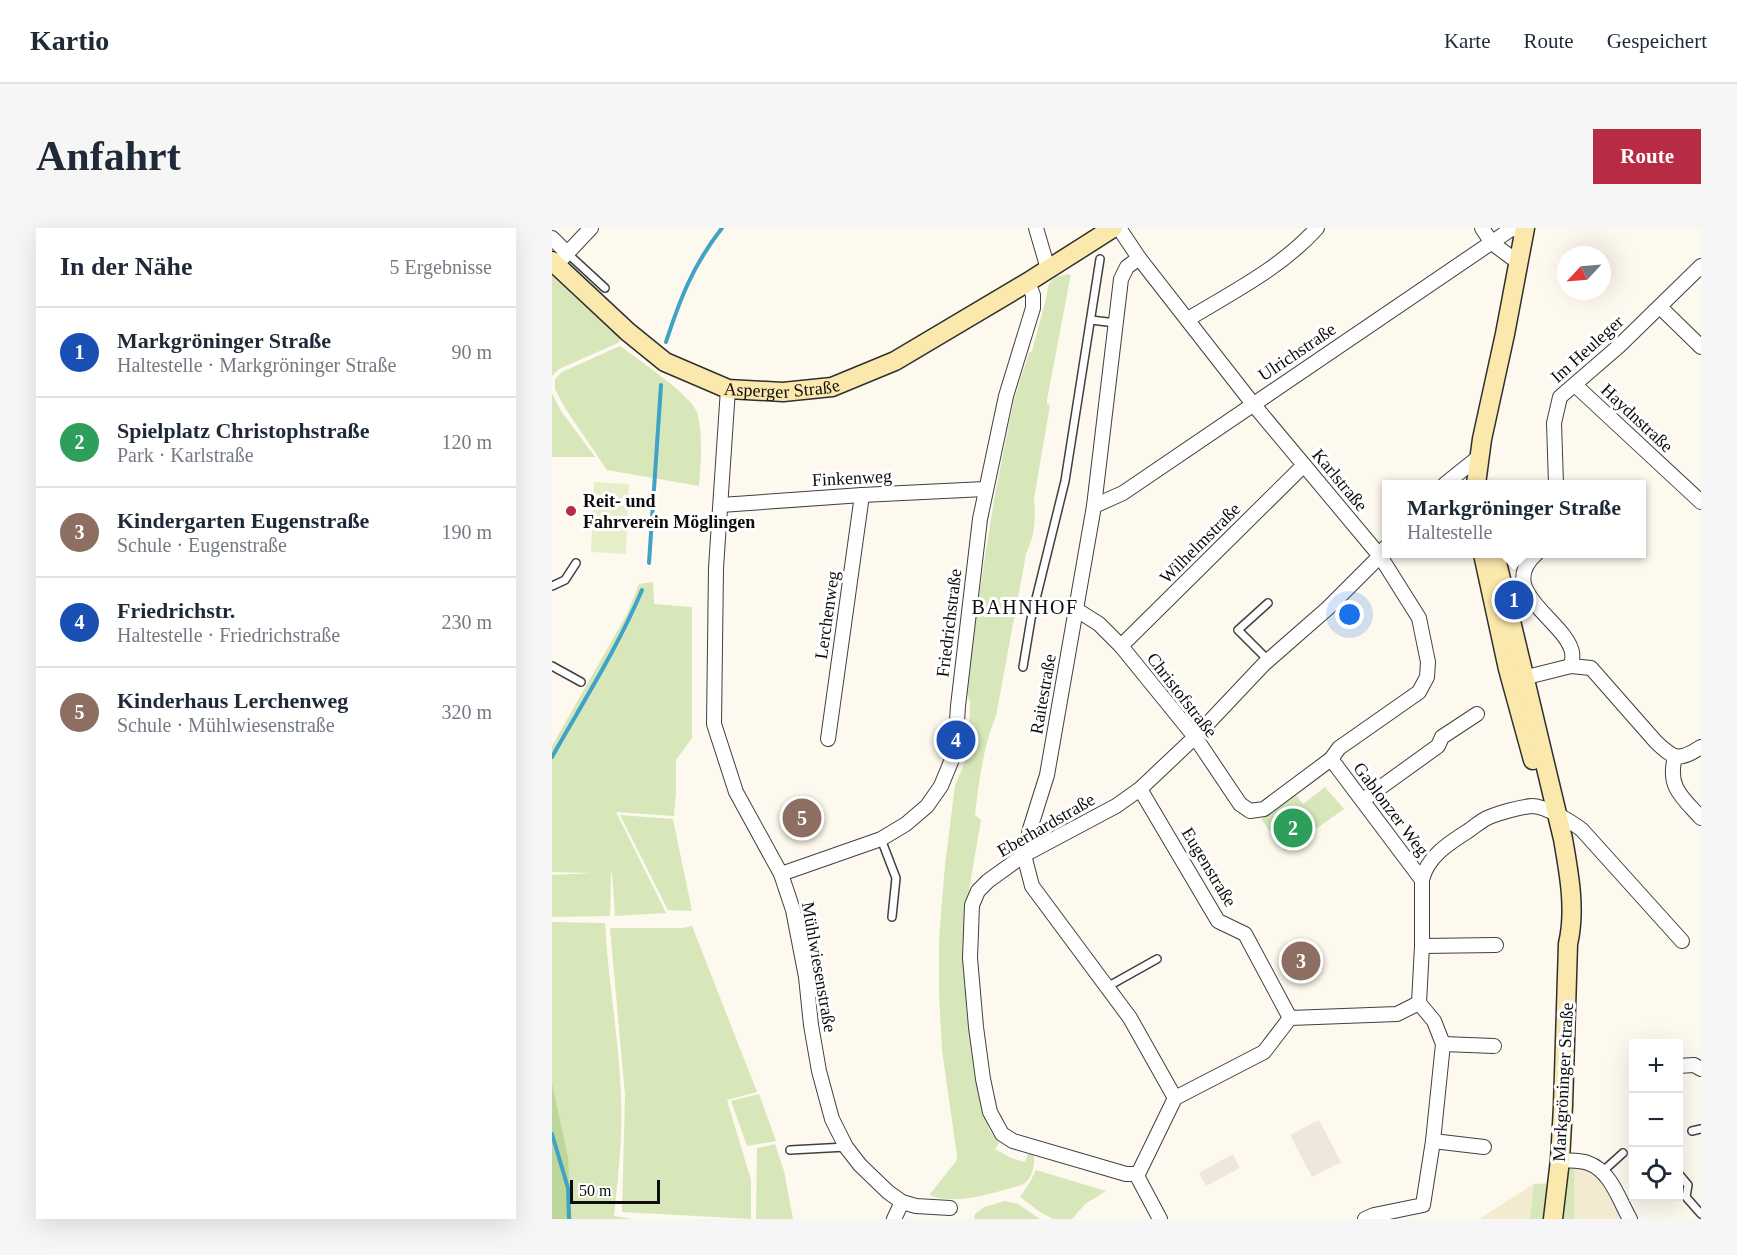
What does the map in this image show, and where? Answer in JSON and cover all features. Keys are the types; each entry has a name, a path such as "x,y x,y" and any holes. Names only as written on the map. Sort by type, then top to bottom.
{"street":[{"path":"552,238 558,260 591,228"},
{"path":"1036,228 1048,269"},
{"name":"Asperger Straße","path":"558,260 628,332 665,362 729,389 783,392 832,387 895,361 1028,282 1113,228"},
{"name":"Karlstraße","path":"1119,228 1139,258 1253,404 1304,465 1382,550"},
{"path":"1188,319 1255,279 1303,244 1317,228"},
{"path":"1482,228 1492,243 1519,263"},
{"name":"Ulrichstraße","path":"1094,506 1123,493 1510,230 1520,228"},
{"path":"1477,480 1482,439 1525,228"},
{"name":"Raitestraße","path":"1139,258 1127,267 1121,279 1094,506 1077,610 1047,775 1024,855 1032,886 1130,1018 1175,1098"},
{"name":"Im Heuleger","path":"1556,480 1554,423 1560,397 1660,307 1701,266"},
{"name":"Friedrichstraße","path":"781,874 881,839 906,824 927,806 941,786 955,752 958,706 980,519 1006,396 1033,308 1033,295 1028,282"},
{"path":"1660,307 1701,347"},
{"name":"Haydnstraße","path":"1575,385 1701,502"},
{"name":"Mühlwiesenstraße","path":"729,389 716,568 714,724 736,792 781,874 793,910 806,977 819,1071 832,1119 846,1147 860,1165 902,1202"},
{"path":"1451,480 1480,456"},
{"path":"1480,456 1483,480"},
{"name":"Wilhelmstraße","path":"1121,646 1304,465"},
{"name":"Finkenweg","path":"721,505 986,489"},
{"name":"Lerchenweg","path":"828,739 862,495"},
{"name":"Eberhardstraße","path":"1136,1174 1126,1174 1013,1141 1002,1134 990,1112 982,1079 975,1027 970,958 972,905 978,891 988,881 1024,855 1116,806 1140,789 1195,737 1268,660 1328,608 1382,552"},
{"name":"Karlstraße","path":"1250,811 1264,809 1331,759 1339,748 1419,692 1427,677 1428,662 1419,618 1387,558"},
{"name":"Markgröninger Straße","path":"1484,558 1492,600 1518,679"},
{"name":"Markgröninger Straße","path":"1496,558 1518,679 1551,813 1564,842 1569,882 1571,931 1568,944 1560,1160 1553,1219"},
{"path":"1531,558 1525,569 1525,588 1529,598 1565,639 1572,651 1571,666"},
{"name":"Christofstraße","path":"1077,610 1099,624 1121,646 1195,737 1240,804 1250,811"},
{"path":"1518,679 1571,666 1591,668 1667,752 1683,757 1701,747"},
{"path":"1363,800 1438,746 1442,737 1477,714"},
{"path":"1675,756 1672,769 1673,781 1678,794 1701,818"},
{"name":"Gablonzer Weg","path":"1331,759 1422,880"},
{"name":"Eugenstraße","path":"1140,789 1218,921 1245,934 1290,1018"},
{"path":"1365,1219 1374,1215 1424,1205 1443,1044 1434,1021 1419,1004 1422,880 1424,871 1431,861 1449,843 1487,818 1534,806 1551,813 1575,824 1587,835 1682,941"},
{"path":"1422,946 1496,945"},
{"path":"1160,1219 1136,1174 1175,1098 1264,1052 1290,1018 1397,1014 1419,1004"},
{"path":"1443,1044 1494,1046"},
{"path":"1683,1066 1694,1065 1701,1069"},
{"path":"1433,1141 1484,1147"},
{"path":"1560,1160 1587,1162 1602,1172 1630,1219"},
{"path":"894,1219 902,1202 916,1206 950,1208"}],"lane":[{"path":"558,260 606,288"},
{"path":"1023,667 1031,620 1065,481 1100,260"},
{"path":"1090,320 1116,323"},
{"path":"552,586 565,580 576,563"},
{"path":"1268,603 1238,630 1268,660"},
{"path":"552,666 581,682"},
{"path":"881,839 896,878 892,917"},
{"path":"1107,987 1157,959"},
{"path":"1692,1131 1701,1129"},
{"path":"790,1150 846,1147"},
{"path":"1602,1172 1623,1153"},
{"path":"1683,1178 1689,1185 1686,1197 1701,1214"}],"shaded area":[{"path":"1319,1120 1341,1162 1312,1177 1290,1135"},
{"path":"1233,1154 1240,1168 1206,1186 1199,1173"},
{"path":"1575,1161 1594,1166 1630,1219 1574,1219"},
{"path":"1534,1184 1530,1219 1479,1219"}],"green space":[{"path":"552,261 628,332 618,343 559,369 552,376"},
{"path":"1071,275 1047,400 1047,404 1050,405 1034,499 1033,534 1026,554 996,716 980,777 975,815 981,820 966,908 963,960 967,1016 977,1082 989,1129 999,1143 995,1149 1011,1158 1025,1162 1029,1153 1034,1154 1034,1163 1030,1176 1022,1185 965,1199 942,1198 930,1194 957,1160 957,1156 942,1050 939,939 955,785 969,745 970,702 966,691 970,653 994,500 1014,399 1029,353 1032,351 1048,286 1056,277"},
{"path":"620,346 685,396 697,412 701,439 699,486 607,470 565,408 555,389 555,379 562,372"},
{"path":"552,393 561,411 595,457 552,457"},
{"path":"594,482 629,484 626,554 591,552"},
{"path":"653,582 654,604 692,607 692,738 676,760 674,816 616,812 666,913 615,916 611,872 610,916 552,917 552,875 594,873 552,872 552,746 627,614 639,584"},
{"path":"1325,787 1344,809 1285,851 1261,819 1296,795 1303,804"},
{"path":"620,815 673,819 692,911 668,910"},
{"path":"552,922 605,923 621,1097 621,1142 614,1216 632,1219 572,1219 568,1156 552,1083"},
{"path":"692,926 757,1092 727,1100 751,1180 751,1219 622,1212 625,1095 610,928"},
{"path":"552,1083 568,1156 572,1219 552,1219"},
{"path":"759,1094 776,1141 747,1146 731,1101"},
{"path":"775,1144 784,1171 793,1219 756,1219 757,1148"},
{"path":"1560,1160 1575,1161 1574,1219 1530,1219 1534,1184 1557,1183"},
{"path":"1036,1170 1106,1191 1085,1204 1072,1219 1053,1219 1020,1197"},
{"path":"1005,1201 1018,1204 1040,1219 974,1219 975,1214 984,1207"}],"waterway":[{"path":"666,342 688,283 703,255 722,228"},
{"path":"649,563 661,385"},
{"path":"552,757 611,654 642,590"},
{"path":"552,1134 568,1188 569,1219"}],"place":[{"name":"Reit- und Fahrverein Möglingen","path":"571,511"},
{"name":"Markgröninger Straße","path":"1514,600"},
{"name":"Friedrichstr.","path":"956,740"},
{"name":"Kinderhaus Lerchenweg","path":"802,818"},
{"name":"Spielplatz Christophstraße","path":"1293,828"},
{"name":"Kindergarten Eugenstraße","path":"1301,961"}],"district":[{"name":"BAHNHOF","path":"1025,607"}]}
